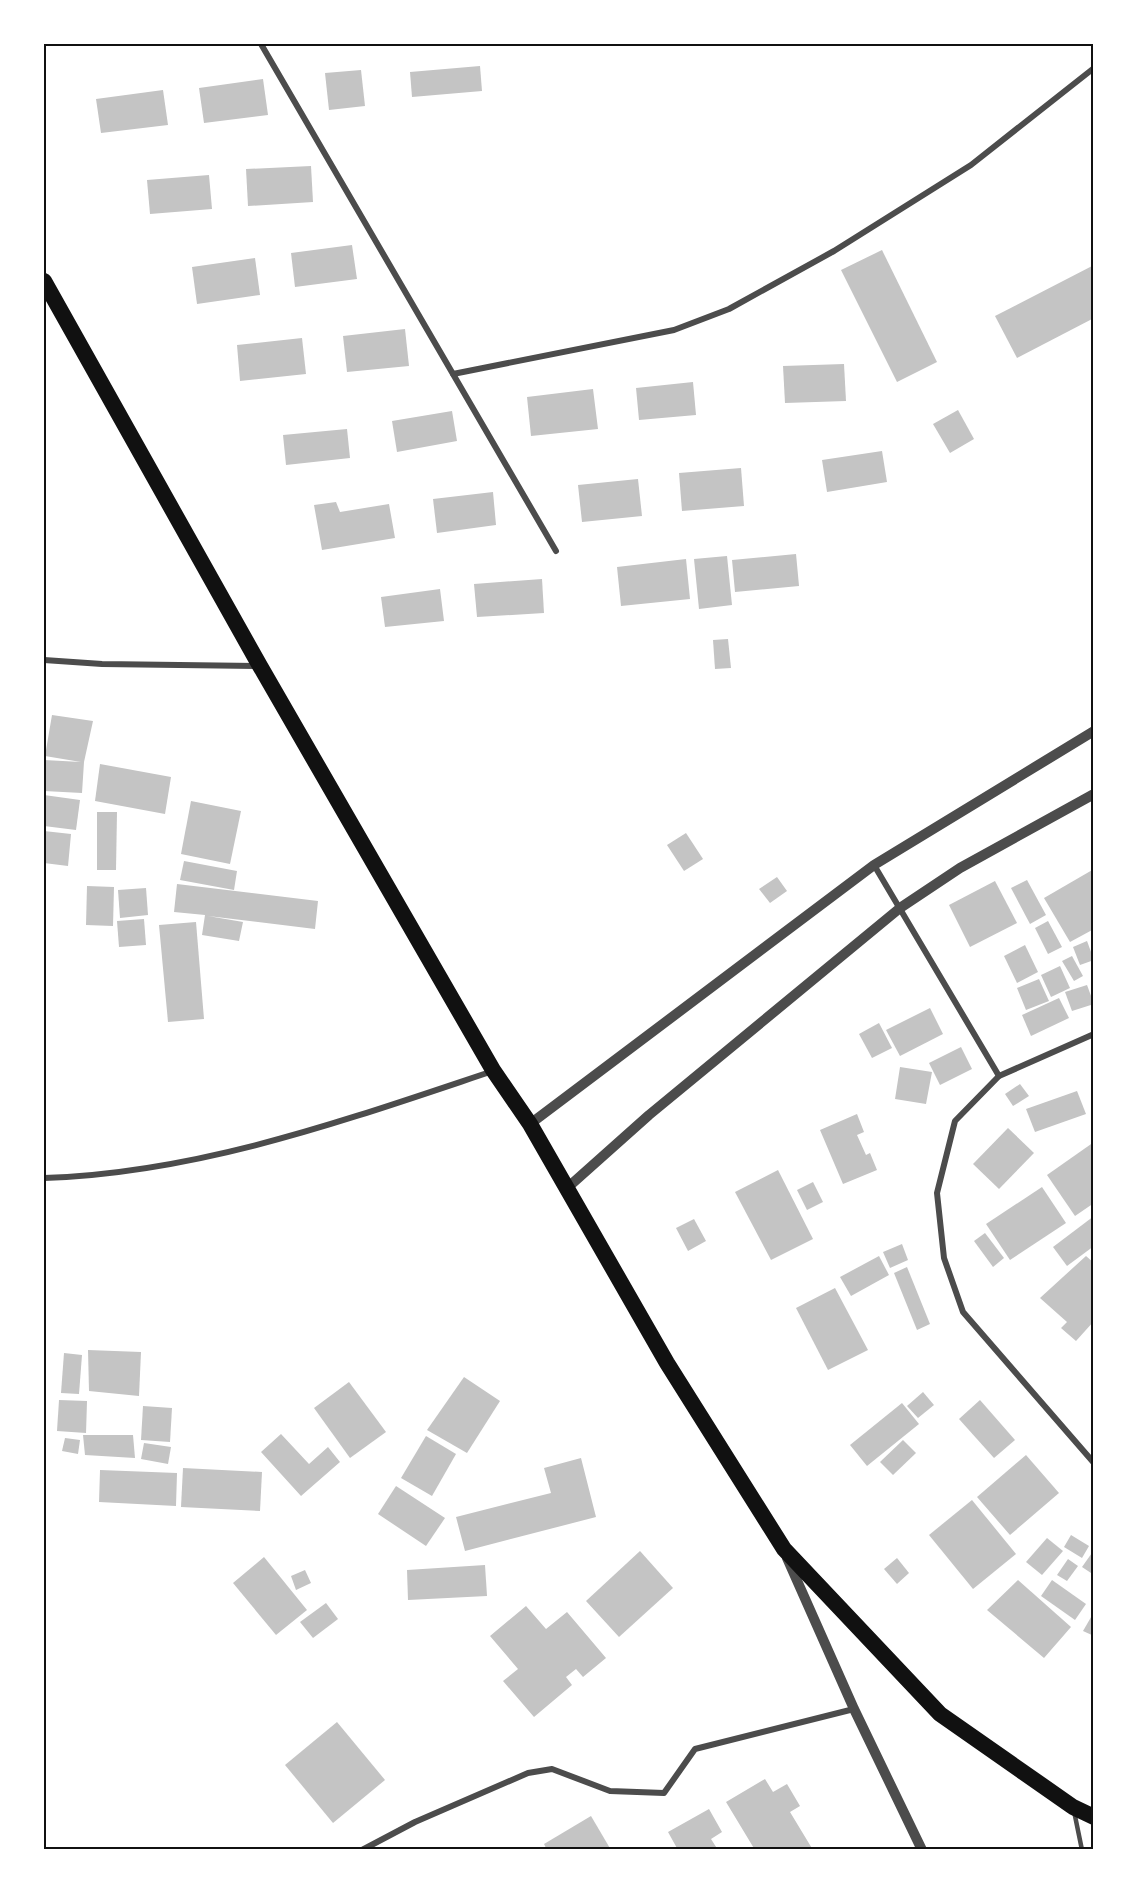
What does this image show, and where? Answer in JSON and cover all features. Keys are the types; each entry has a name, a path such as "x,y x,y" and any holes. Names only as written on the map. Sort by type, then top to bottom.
{"highway":[{"path":"44,281 260,666 494,1070 530,1124 667,1363 784,1549 940,1714 1073,1807 1094,1817"}],"street":[{"path":"261,44 556,551"},
{"path":"453,374 674,330 729,309 834,251 971,165 1094,68"},
{"path":"44,660 102,664 260,666"},
{"path":"530,1124 874,865 1094,731"},
{"path":"566,1189 649,1115 900,908 960,868 1094,794"},
{"path":"874,865 999,1076"},
{"path":"1094,1034 999,1076 955,1121 937,1192 944,1258 963,1312 1094,1463"},
{"path":"44,1178 93,1176 234,1153 366,1113 494,1070"},
{"path":"784,1549 854,1709 922,1850"},
{"path":"362,1850 415,1822 528,1773 552,1769 610,1791 664,1793 695,1749 854,1709"}],"lane":[{"path":"1073,1807 1082,1850"}],"building":[{"path":"480,66 482,91 412,97 410,72"},
{"path":"361,70 365,106 329,110 325,73"},
{"path":"263,79 268,115 204,123 199,88"},
{"path":"163,90 168,125 101,133 96,99"},
{"path":"311,166 313,202 248,206 246,169"},
{"path":"209,175 212,209 150,214 147,180"},
{"path":"352,245 357,279 295,287 291,253"},
{"path":"882,250 937,362 897,382 841,270"},
{"path":"255,258 260,295 197,304 192,267"},
{"path":"1094,265 1094,318 1017,358 995,316"},
{"path":"405,329 409,366 347,372 343,336"},
{"path":"302,338 306,374 240,381 237,345"},
{"path":"844,364 846,401 785,403 783,366"},
{"path":"693,382 696,415 639,420 636,388"},
{"path":"593,389 598,429 531,436 527,397"},
{"path":"958,410 974,439 950,453 933,424"},
{"path":"452,411 457,441 397,452 392,421"},
{"path":"347,429 350,458 286,465 283,435"},
{"path":"882,451 887,482 827,492 822,460"},
{"path":"741,468 744,506 682,511 679,473"},
{"path":"638,479 642,516 582,522 578,485"},
{"path":"493,492 496,525 437,533 433,499"},
{"path":"336,502 340,512 389,504 395,538 322,550 314,505"},
{"path":"796,554 799,586 735,592 732,560"},
{"path":"727,556 732,605 699,609 694,559"},
{"path":"686,559 690,599 621,606 617,567"},
{"path":"542,579 544,613 477,617 474,584"},
{"path":"440,589 444,621 385,627 381,597"},
{"path":"728,639 731,668 715,669 713,640"},
{"path":"52,715 93,721 84,762 82,793 44,791 44,760 81,762 45,756"},
{"path":"100,764 171,777 165,814 95,801"},
{"path":"44,795 80,800 76,830 44,826"},
{"path":"191,801 241,811 230,864 181,854"},
{"path":"97,812 117,812 116,870 97,870"},
{"path":"44,831 71,834 68,866 44,863"},
{"path":"686,833 703,859 684,871 667,845"},
{"path":"184,861 237,871 234,890 180,880"},
{"path":"1094,869 1094,929 1070,942 1044,898"},
{"path":"777,877 787,891 770,903 759,889"},
{"path":"1027,880 1046,915 1030,924 1011,888"},
{"path":"995,881 1017,923 970,947 949,905"},
{"path":"177,884 318,901 315,929 208,916 243,922 239,941 202,935 205,915 174,912"},
{"path":"87,886 114,887 113,926 86,925"},
{"path":"146,888 148,915 120,918 118,890"},
{"path":"144,919 146,945 119,947 117,921"},
{"path":"1048,921 1062,947 1048,954 1035,928"},
{"path":"196,922 204,1019 168,1022 159,925"},
{"path":"1087,941 1094,960 1080,965 1073,947"},
{"path":"1025,945 1038,972 1017,983 1004,956"},
{"path":"1072,956 1083,976 1074,981 1062,961"},
{"path":"1060,966 1070,988 1051,997 1041,975"},
{"path":"1039,979 1049,1001 1026,1010 1017,988"},
{"path":"1087,985 1094,1004 1072,1011 1065,992"},
{"path":"1059,998 1069,1018 1031,1036 1022,1015"},
{"path":"930,1008 943,1034 900,1056 886,1030"},
{"path":"879,1023 892,1048 872,1058 859,1034"},
{"path":"961,1047 972,1069 940,1085 929,1063"},
{"path":"900,1067 932,1072 926,1104 895,1099"},
{"path":"1020,1084 1029,1096 1013,1106 1005,1094"},
{"path":"1077,1091 1086,1114 1035,1132 1026,1109"},
{"path":"857,1114 864,1132 857,1135 866,1155 870,1153 877,1170 843,1184 820,1130"},
{"path":"1008,1128 1034,1153 999,1189 973,1164"},
{"path":"1094,1142 1094,1203 1075,1216 1047,1175"},
{"path":"778,1170 813,1239 771,1260 735,1192"},
{"path":"813,1182 823,1202 807,1210 797,1190"},
{"path":"1042,1187 1066,1223 1010,1260 986,1224"},
{"path":"1094,1216 1094,1246 1067,1266 1053,1247"},
{"path":"694,1219 706,1241 688,1251 676,1228"},
{"path":"985,1233 1004,1258 993,1267 974,1241"},
{"path":"902,1244 908,1260 890,1268 883,1252"},
{"path":"879,1256 889,1275 851,1296 840,1277"},
{"path":"1086,1256 1094,1263 1094,1321 1076,1341 1061,1328 1067,1322 1040,1298"},
{"path":"907,1267 930,1324 917,1330 894,1273"},
{"path":"835,1288 868,1350 828,1370 796,1308"},
{"path":"88,1350 141,1352 139,1396 89,1391"},
{"path":"64,1353 82,1355 79,1394 61,1393"},
{"path":"464,1377 500,1401 467,1453 427,1430"},
{"path":"349,1382 386,1432 350,1458 314,1408"},
{"path":"923,1392 934,1405 918,1418 907,1406"},
{"path":"59,1400 87,1401 86,1433 57,1431"},
{"path":"980,1400 1015,1440 994,1458 959,1419"},
{"path":"902,1403 919,1424 867,1466 850,1445"},
{"path":"143,1406 172,1408 170,1442 141,1440"},
{"path":"281,1434 309,1464 328,1447 340,1462 301,1496 261,1452"},
{"path":"83,1435 133,1435 135,1458 85,1455"},
{"path":"426,1436 456,1454 432,1496 401,1478"},
{"path":"65,1438 80,1440 78,1454 62,1451"},
{"path":"903,1440 916,1453 893,1475 880,1462"},
{"path":"144,1443 171,1447 168,1464 141,1459"},
{"path":"1026,1455 1059,1493 1010,1535 977,1497"},
{"path":"581,1458 596,1517 465,1551 456,1517 551,1493 544,1468"},
{"path":"183,1468 262,1472 260,1511 181,1507"},
{"path":"100,1470 177,1473 176,1506 99,1502"},
{"path":"396,1486 445,1518 426,1546 378,1514"},
{"path":"972,1500 1016,1554 973,1589 929,1535"},
{"path":"1071,1535 1089,1546 1082,1558 1064,1547"},
{"path":"1047,1538 1063,1551 1042,1575 1026,1562"},
{"path":"1094,1550 1094,1575 1082,1567"},
{"path":"640,1551 673,1588 619,1637 586,1601"},
{"path":"264,1557 307,1610 276,1635 233,1583"},
{"path":"897,1558 909,1573 897,1584 884,1569"},
{"path":"1068,1559 1078,1566 1067,1581 1057,1575"},
{"path":"485,1565 487,1596 408,1600 407,1570"},
{"path":"305,1570 311,1583 296,1590 291,1576"},
{"path":"1018,1580 1071,1627 1044,1658 987,1610"},
{"path":"1052,1580 1086,1604 1075,1620 1041,1596"},
{"path":"326,1603 338,1619 313,1638 300,1622"},
{"path":"526,1606 546,1629 567,1612 606,1658 583,1677 576,1669 566,1677 572,1685 534,1717 503,1681 518,1669 490,1636"},
{"path":"1094,1612 1094,1636 1083,1631"},
{"path":"337,1722 385,1780 333,1823 285,1765"},
{"path":"765,1779 773,1792 787,1784 800,1806 790,1812 813,1850 755,1850 726,1802"},
{"path":"709,1809 722,1832 711,1839 718,1850 678,1850 668,1832"},
{"path":"591,1816 611,1850 547,1850 544,1844"}]}
